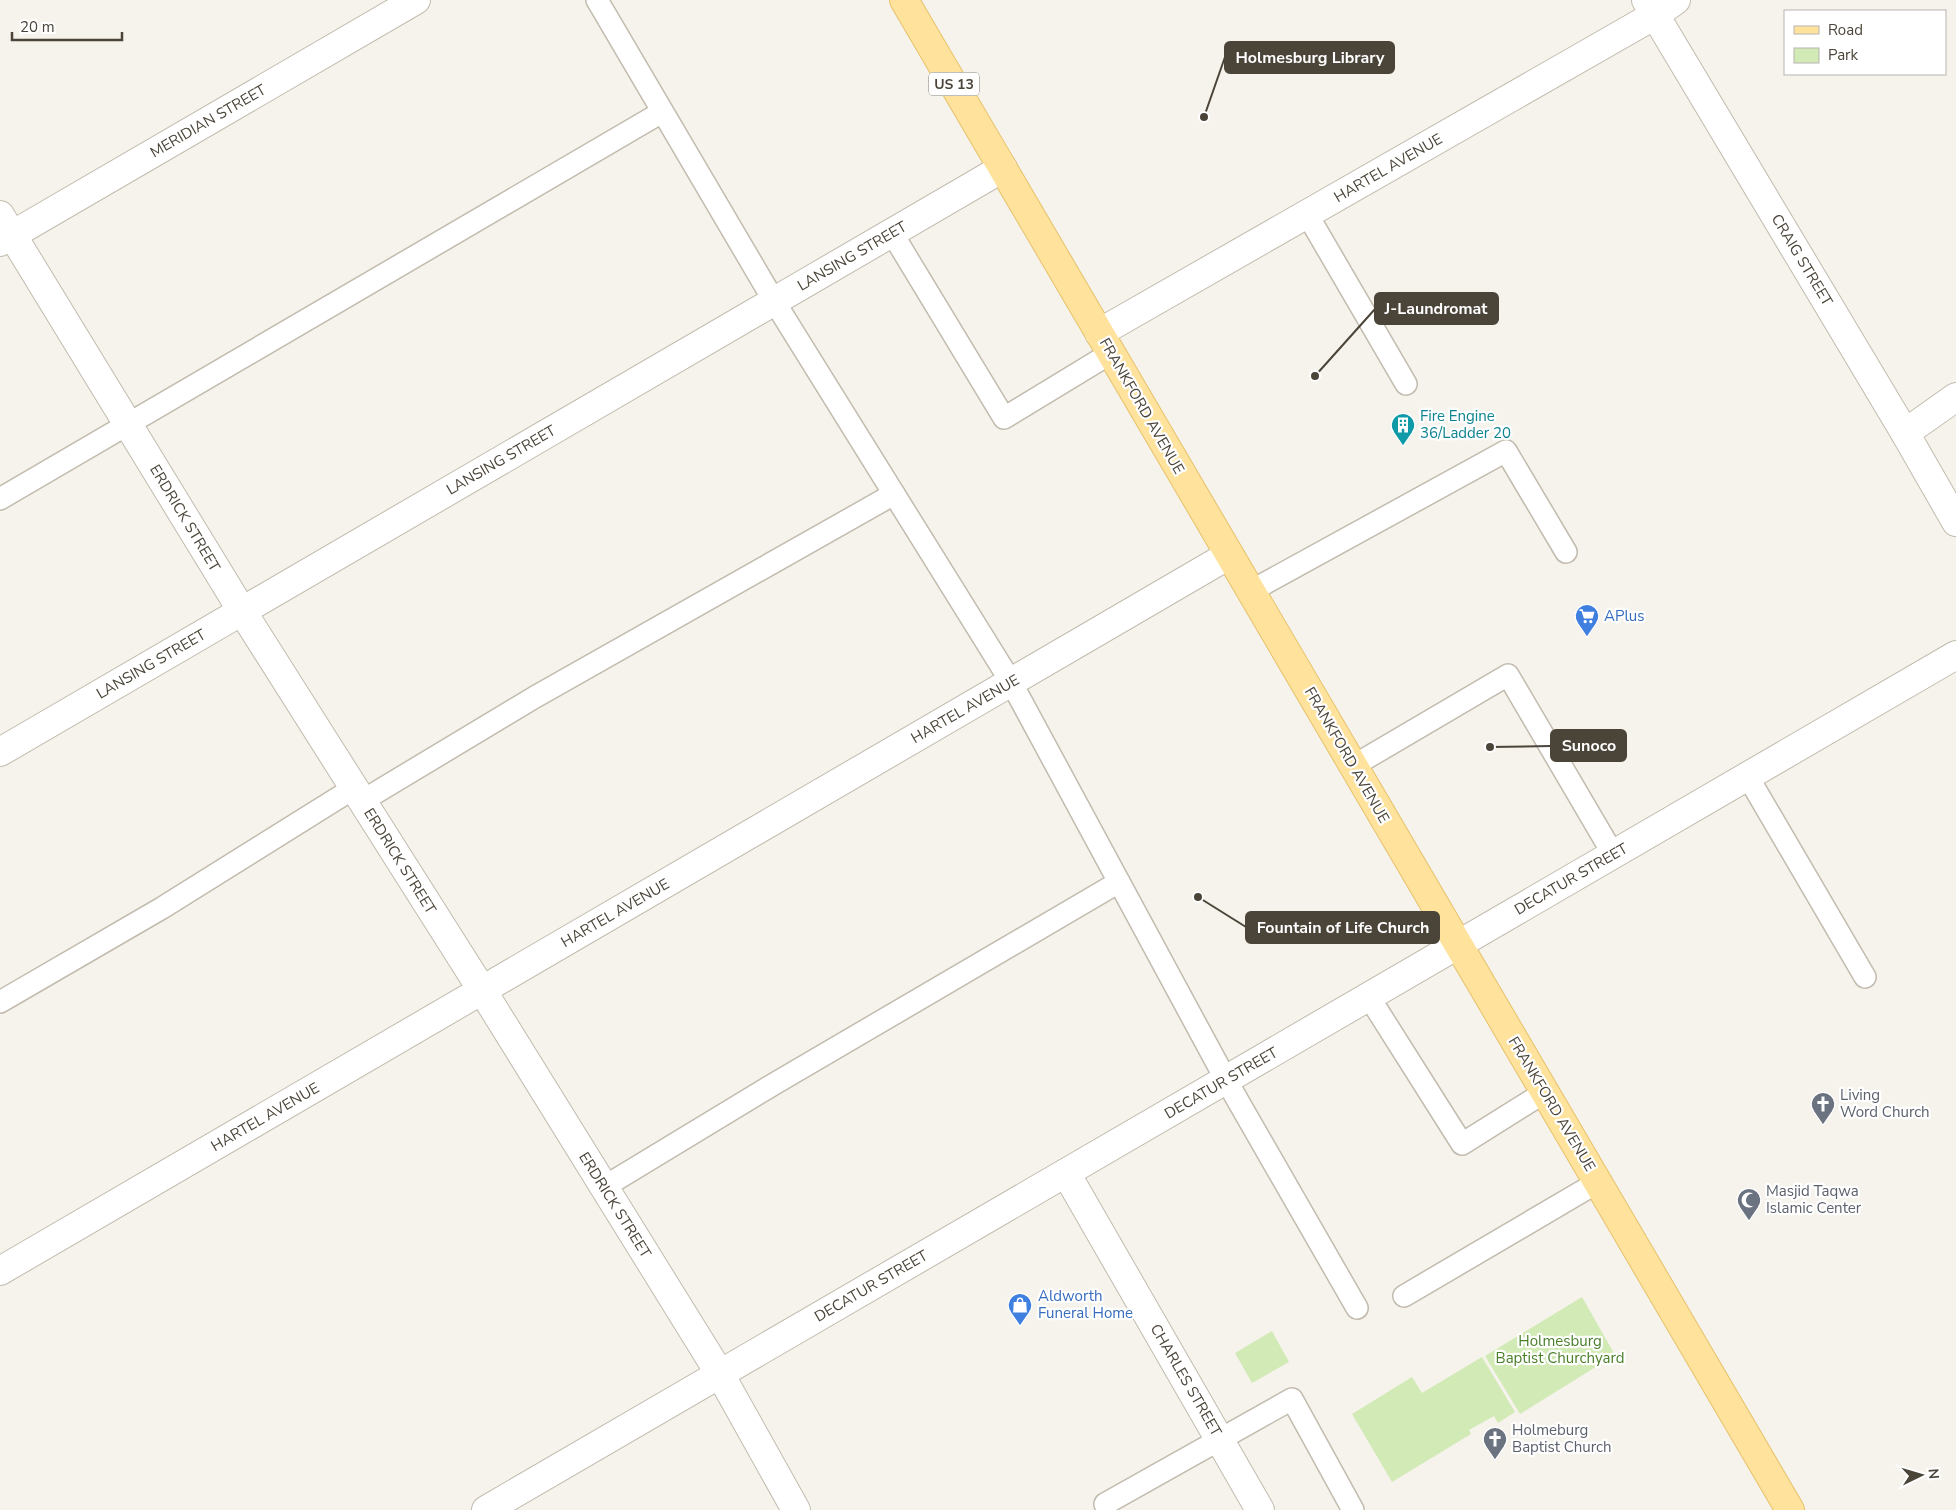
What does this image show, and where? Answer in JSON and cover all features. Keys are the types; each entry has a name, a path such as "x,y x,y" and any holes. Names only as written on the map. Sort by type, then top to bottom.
{"main road":[{"name":"FRANKFORD AVENUE","path":"904,0 1790,1510"}],"street":[{"name":"MERIDIAN STREET","path":"4,231 416,0"},
{"name":"HARTEL AVENUE","path":"1105,343 1307,214 1659,5"},
{"name":"CRAIG STREET","path":"1659,5 1956,522"},
{"name":"LANSING STREET","path":"0,752 1003,168"},
{"name":"ERDRICK STREET","path":"4,231 128,424 242,611 482,990 720,1374 796,1510"},
{"path":"1905,433 1956,397"},
{"name":"HARTEL AVENUE","path":"0,1271 1229,555"},
{"name":"DECATUR STREET","path":"486,1510 1370,997 1612,854 1956,656"},
{"name":"CHARLES STREET","path":"1066,1173 1260,1510"}],"lane":[{"path":"597,0 774,302 1011,682 1226,1080 1357,1308"},
{"path":"0,499 662,112"},
{"path":"1307,214 1406,384"},
{"path":"892,233 1004,418 1105,343"},
{"path":"1251,591 1506,451 1566,552"},
{"path":"0,1002 358,794 535,697 894,494"},
{"path":"1353,766 1508,675 1612,854"},
{"path":"1748,777 1865,977"},
{"path":"604,1187 774,1084 1119,882"},
{"path":"1370,997 1462,1144 1545,1092"},
{"path":"1404,1296 1598,1182"},
{"path":"1105,1504 1292,1399 1353,1510"}],"green space":[{"name":"Holmesburg Baptist Churchyard","path":"1582,1297 1615,1355 1520,1414 1485,1356"},
{"path":"1272,1331 1289,1362 1252,1383 1235,1353"},
{"path":"1482,1357 1515,1412 1498,1423 1494,1416 1469,1430 1471,1434 1392,1482 1352,1414 1412,1377 1422,1393"}],"place":[{"name":"Holmesburg Library","path":"1204,117"},
{"name":"J-Laundromat","path":"1315,376"},
{"name":"Fire Engine 36/Ladder 20","path":"1403,446"},
{"name":"APlus","path":"1587,637"},
{"name":"Sunoco","path":"1490,747"},
{"name":"Fountain of Life Church","path":"1198,897"},
{"name":"Living Word Church","path":"1823,1125"},
{"name":"Masjid Taqwa Islamic Center","path":"1749,1221"},
{"name":"Aldworth Funeral Home","path":"1020,1326"},
{"name":"Holmeburg Baptist Church","path":"1495,1460"}]}
